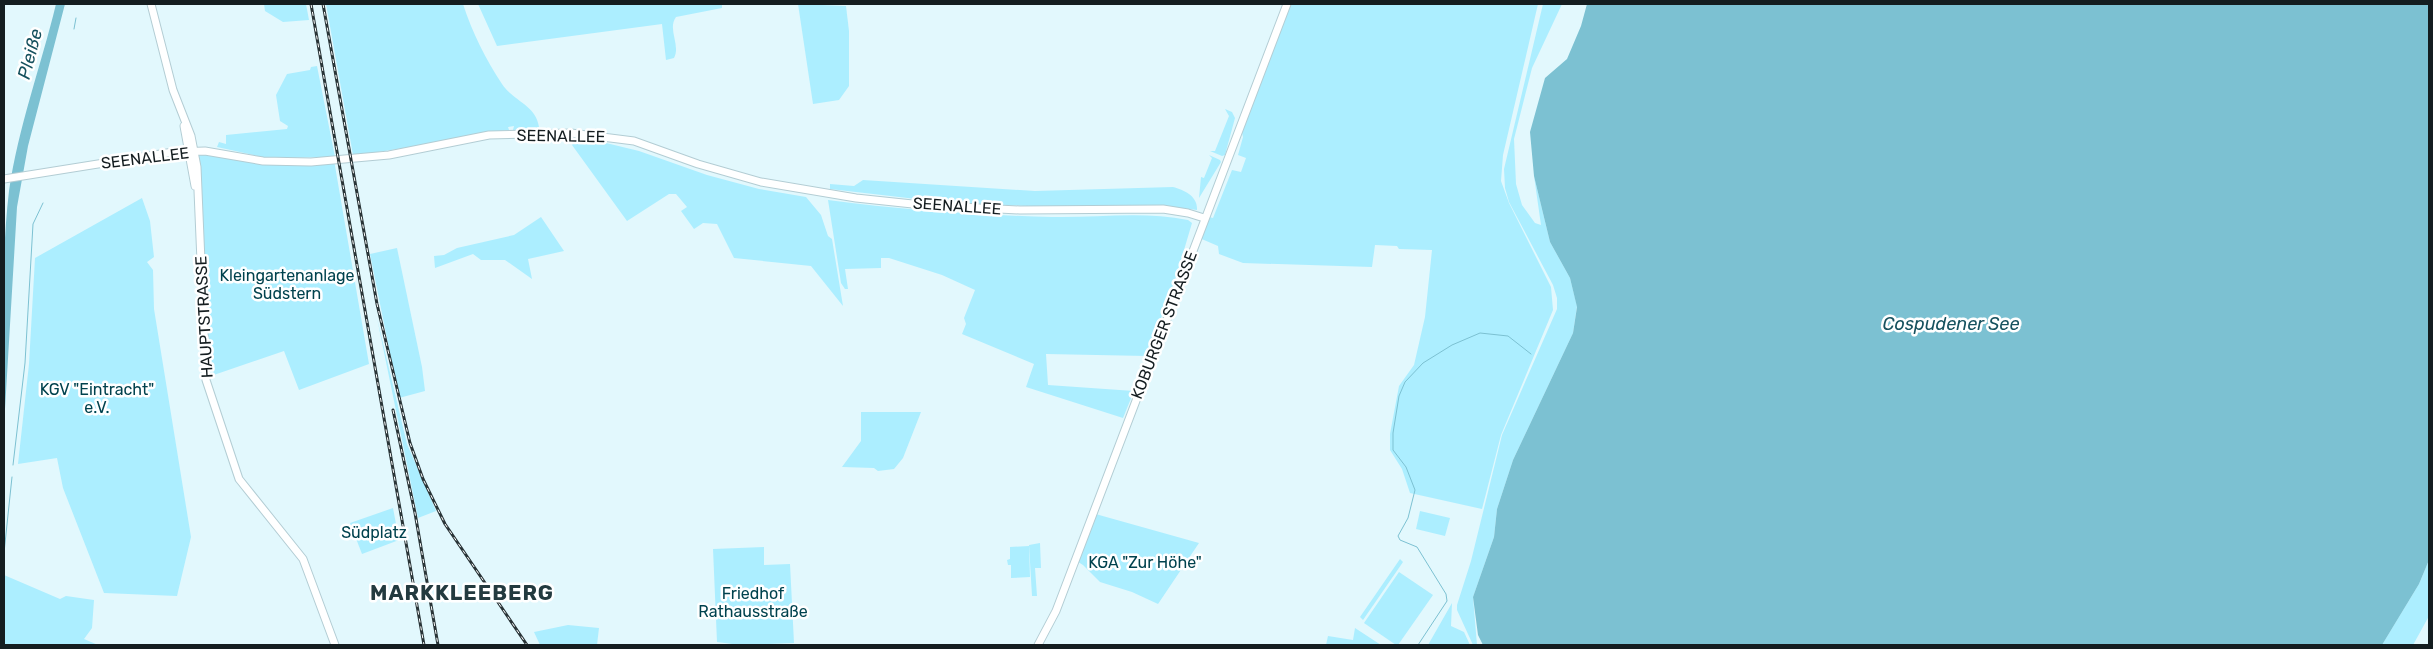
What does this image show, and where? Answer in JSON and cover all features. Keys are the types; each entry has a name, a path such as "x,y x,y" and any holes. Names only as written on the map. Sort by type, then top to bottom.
{"main road":[{"name":"HAUPTSTRASSE","path":"151,4 167,72 182,115 192,136 191,151 198,196 206,380 239,479 303,559 335,645"},
{"name":"KOBURGER STRASSE","path":"1038,645 1056,610 1287,4"},
{"name":"SEENALLEE","path":"5,179 191,151 263,161 292,162 389,155 452,140 489,135 580,133 634,141 734,176 826,194 922,205 983,209 1163,210 1188,213 1204,218"}],"green space":[{"path":"264,4 306,4 309,20 283,22 265,11"},
{"path":"326,4 463,4 475,35 496,75 512,95 534,113 539,127 513,130 514,126 508,127 509,130 353,155"},
{"path":"478,4 722,4 722,8 676,17 673,32 676,53 674,58 666,60 662,24 497,46"},
{"path":"798,4 846,6 849,31 849,86 839,100 813,104"},
{"path":"1291,4 1538,4 1503,155 1501,181 1509,203 1551,287 1553,310 1501,435 1482,509 1410,493 1402,469 1390,450 1390,434 1399,386 1414,365 1425,317 1432,250 1399,249 1397,246 1375,245 1372,267 1243,263 1219,254 1218,246 1197,237 1205,216 1213,218 1232,170 1241,172 1246,158 1238,155 1243,137 1242,133"},
{"path":"1543,4 1562,4 1532,68 1514,139 1516,184 1522,205 1535,223 1541,225 1534,176 1550,242 1570,278 1577,306 1573,333 1513,460 1497,509 1494,537 1473,597 1477,645 1473,645 1457,610 1457,605 1471,561 1502,435 1557,309 1557,298 1553,285 1509,202 1505,188 1504,169"},
{"path":"317,66 335,157 267,158 217,147 219,142 226,144 226,135 287,129 288,126 280,121 276,95 287,74 310,70 311,67"},
{"path":"1225,109 1232,112 1235,118 1225,155 1222,156 1210,151 1215,151 1229,116"},
{"path":"576,140 606,143 639,151 707,175 759,189 806,197 821,215 828,236 832,239 843,306 811,266 734,258 717,224 703,223 694,229 681,211 687,207 676,194 669,194 627,221 572,145"},
{"name":"Kleingartenanlage Südstern","path":"194,151 249,159 334,160 369,364 299,390 284,351 205,378"},
{"path":"1209,155 1221,162 1199,198 1201,177 1204,178 1212,158"},
{"path":"863,180 1035,191 1173,187 1190,194 1197,205 1197,210 1157,205 1050,207 942,202 830,189 830,184 854,186"},
{"name":"KGV \"Eintracht\" e.V.","path":"142,198 150,221 154,257 147,262 153,270 154,309 191,537 177,596 104,593 63,488 57,458 18,464 29,364 35,258"},
{"path":"828,200 884,207 967,213 1052,217 1137,215 1188,220 1192,223 1176,277 1147,356 1046,354 1048,385 1134,391 1123,418 1026,387 1034,364 962,334 966,324 964,318 975,290 942,275 889,258 881,258 881,268 845,269 848,289 845,289 841,283"},
{"path":"541,217 564,251 528,259 532,279 505,260 481,260 473,254 435,268 434,256 444,255 457,248 514,235"},
{"path":"397,248 422,367 425,391 399,398 370,254"},
{"path":"377,318 407,444 436,511 418,518"},
{"path":"861,412 921,412 903,458 894,469 878,471 874,468 842,467 861,441"},
{"name":"Südplatz","path":"393,508 399,540 362,554 350,523"},
{"path":"1420,511 1450,518 1445,536 1416,529"},
{"name":"KGA \"Zur Höhe\"","path":"1092,513 1199,543 1158,604 1132,592 1100,582 1083,565 1075,560"},
{"path":"1040,543 1041,568 1035,568 1037,596 1032,596 1029,545"},
{"path":"1029,546 1030,577 1011,578 1011,565 1008,565 1007,560 1010,559 1010,547"},
{"name":"Friedhof Rathausstraße","path":"764,547 764,565 790,564 794,643 740,645 717,642 713,549"},
{"path":"1400,559 1403,562 1363,620 1360,617"},
{"path":"2429,560 2429,616 2413,645 2382,645 2419,584"},
{"path":"1399,572 1433,595 1398,645 1396,645 1364,623"},
{"path":"4,575 60,599 66,596 94,600 92,628 84,639 98,645 4,645"},
{"path":"1452,603 1451,626 1464,632 1470,645 1428,645"},
{"path":"568,625 599,628 597,645 540,645 534,632"},
{"path":"1355,628 1381,645 1326,645 1328,636 1353,640"}],"water":[{"path":"56,4 65,4 28,146 17,207 4,426 3,279 9,191 24,120"},
{"name":"Cospudener See","path":"1587,4 2429,4 2429,560 2419,584 2382,645 1483,645 1478,635 1473,597 1494,537 1497,509 1513,460 1573,333 1577,307 1570,278 1550,242 1534,176 1530,132 1545,78 1567,59 1581,26"}],"waterway":[{"path":"74,29 76,18"},
{"path":"13,465 25,363 33,224 43,203"},
{"path":"1418,645 1447,601 1446,594 1417,547 1400,540 1398,536 1408,518 1415,490 1406,467 1393,450 1393,433 1399,396 1405,382 1423,363 1452,345 1480,333 1508,336 1531,354"},
{"path":"4,553 12,477"}],"railway":[{"path":"311,4 424,645"},
{"path":"323,4 377,304 410,443 423,479 445,524 527,645"},
{"path":"393,410 415,513 438,645"}],"district":[{"name":"MARKKLEEBERG","path":"462,592"}],"water label":[{"name":"Pleiße","path":"30,54"}]}
